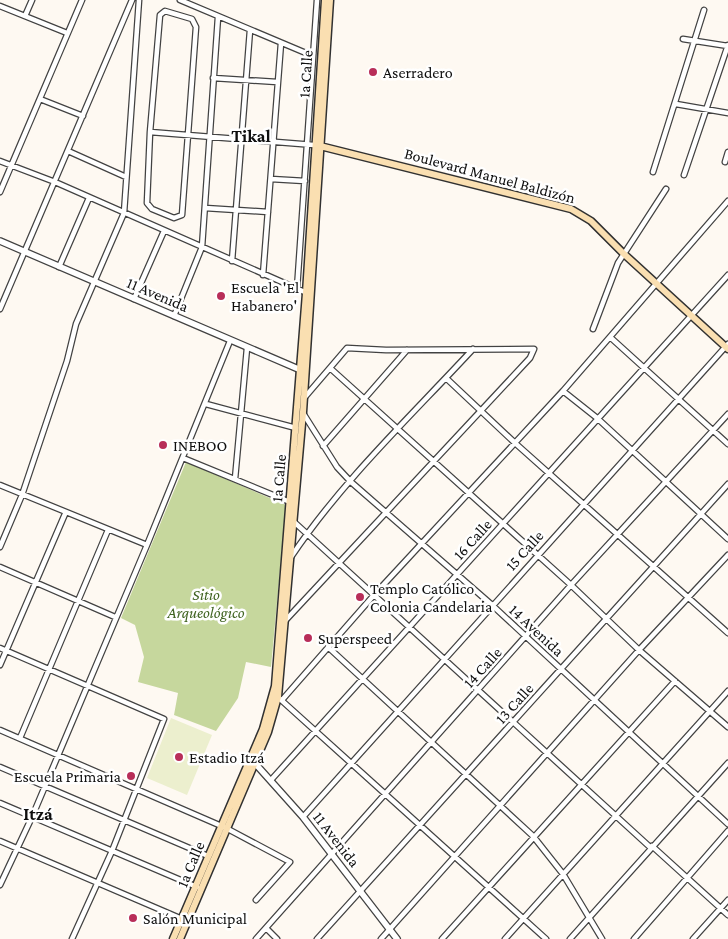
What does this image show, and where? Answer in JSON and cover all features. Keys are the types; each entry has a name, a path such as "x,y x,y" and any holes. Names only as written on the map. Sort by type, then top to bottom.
{"main road":[{"name":"1a Calle","path":"253,761 277,686 290,502 308,293 314,145 319,112 326,20 324,0"},
{"name":"1a Calle","path":"319,112 317,100 330,0"},
{"path":"310,89 317,100"},
{"name":"Boulevard Manuel Baldizón","path":"314,145 559,204 592,221 656,284 727,347"},
{"name":"1a Calle","path":"282,623 290,558 303,412 300,401"},
{"name":"1a Calle","path":"173,939 253,761 268,732 280,699 277,686"},
{"name":"1a Calle","path":"180,939 208,856 224,827"}],"street":[{"path":"25,16 32,0"},
{"path":"0,192 82,0"},
{"path":"0,309 132,0"},
{"path":"0,547 22,495 66,362 76,324 124,213 139,0"},
{"path":"180,0 280,44 313,56"},
{"name":"1a Calle","path":"297,289 305,181 314,145 310,89 317,0"},
{"path":"0,6 67,34"},
{"path":"653,172 676,104 704,10"},
{"path":"165,11 192,19 196,27 182,214 174,218 148,206 150,132 160,15 165,11"},
{"path":"174,316 202,247 218,17"},
{"path":"232,261 250,30"},
{"path":"683,39 728,46 684,175"},
{"path":"263,275 280,44"},
{"path":"213,78 277,82"},
{"path":"40,98 83,116"},
{"path":"676,104 728,113"},
{"path":"150,132 273,140 314,145"},
{"path":"68,151 126,177"},
{"path":"725,162 728,152"},
{"path":"0,161 55,182 263,275 308,293"},
{"path":"270,179 305,181"},
{"path":"594,329 618,263 666,189"},
{"path":"59,267 89,198"},
{"path":"546,939 280,699 563,391 728,201"},
{"path":"205,208 268,212"},
{"path":"134,299 164,231"},
{"name":"11 Avenida","path":"0,240 302,371"},
{"path":"691,315 728,274"},
{"name":"16 Calle","path":"271,780 691,315"},
{"path":"610,337 728,444"},
{"path":"0,885 58,756 206,404 230,341"},
{"name":"15 Calle","path":"303,817 583,504 727,347"},
{"path":"235,480 247,348"},
{"path":"282,623 388,513 480,410 530,358 534,349 408,350 346,348 300,401"},
{"path":"290,558 307,534 351,482 473,348"},
{"path":"324,446 364,398 408,350"},
{"path":"330,368 571,585 639,650 728,727"},
{"path":"446,378 548,473 619,534 728,633"},
{"path":"563,391 597,418 728,539"},
{"path":"206,404 296,428"},
{"name":"14 Avenida","path":"303,412 336,466 351,482 492,605 728,824"},
{"name":"14 Calle","path":"256,939 571,585 728,414"},
{"path":"183,458 290,502"},
{"name":"13 Calle","path":"317,939 728,484"},
{"path":"0,485 65,514 147,545"},
{"path":"0,665 65,514"},
{"path":"293,521 547,755 728,916"},
{"path":"20,738 108,530"},
{"path":"381,939 639,650 728,555"},
{"path":"0,567 115,617"},
{"path":"724,628 728,623"},
{"path":"328,646 533,836 563,874 602,939"},
{"path":"0,648 164,719 138,790 99,882 72,939"},
{"path":"442,939 675,681"},
{"path":"505,939 728,691"},
{"path":"0,730 224,827 290,862 256,900"},
{"name":"11 Avenida","path":"253,761 303,817 397,939"},
{"path":"570,939 728,763"},
{"path":"0,767 208,856"},
{"path":"0,803 198,887"},
{"path":"634,939 728,831"},
{"path":"0,841 182,919"},
{"path":"692,939 728,900"},
{"path":"266,928 277,939"}],"green space":[{"name":"Sitio Arqueológico","path":"186,462 286,505 271,667 246,662 238,698 216,731 174,715 178,693 138,682 144,657 135,625 121,618"},
{"name":"Estadio Itzá","path":"171,718 212,735 187,795 147,778"}],"place":[{"name":"Aserradero","path":"373,72"},
{"name":"Escuela 'El Habanero'","path":"221,296"},
{"name":"INEBOO","path":"163,445"},
{"name":"Templo Católico Colonia Candelaria","path":"360,597"},
{"name":"Superspeed","path":"308,638"},
{"name":"Estadio Itzá","path":"179,757"},
{"name":"Escuela Primaria","path":"131,776"},
{"name":"Salón Municipal","path":"133,918"}],"district":[{"name":"Tikal","path":"251,136"},
{"name":"Itzá","path":"38,814"}]}
